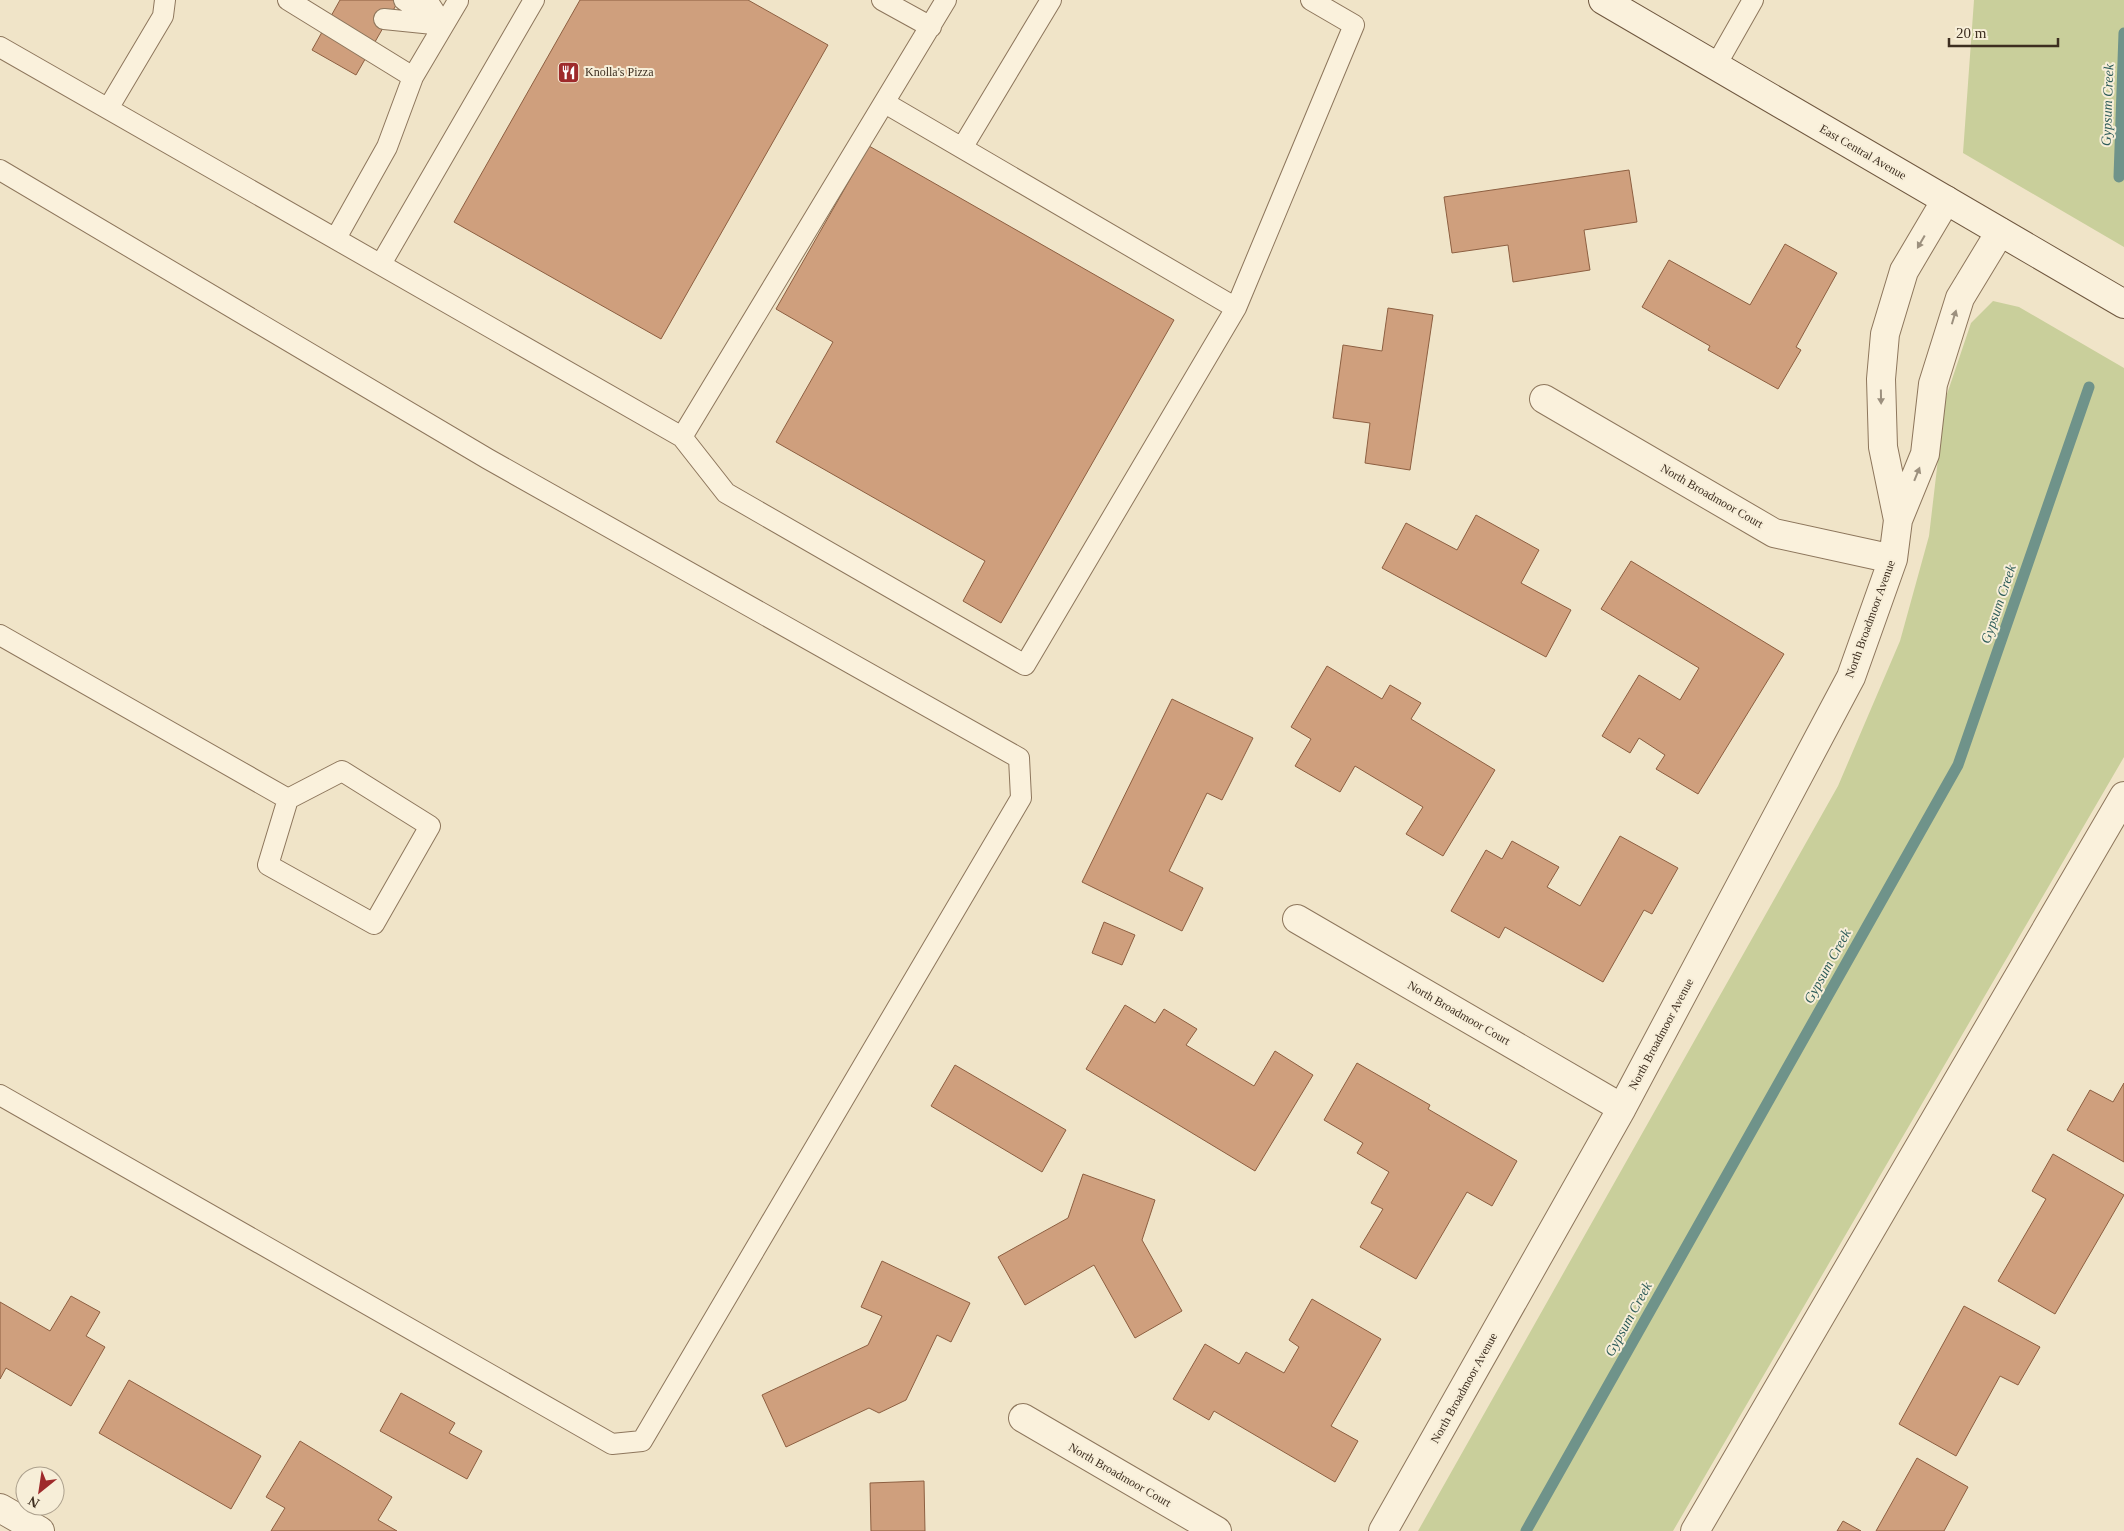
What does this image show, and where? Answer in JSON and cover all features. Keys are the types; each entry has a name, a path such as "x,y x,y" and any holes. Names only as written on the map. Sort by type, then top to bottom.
{"street":[{"name":"East Central Avenue","path":"1603,0 2124,304"},
{"name":"North Broadmoor Avenue","path":"1898,520 1883,447 1881,379 1885,334 1904,271 1946,200"},
{"name":"North Broadmoor Avenue","path":"1383,1531 1622,1108 1851,676 1892,559 1898,520 1925,454 1934,384 1960,298 2000,232"},
{"name":"North Broadmoor Court","path":"1544,399 1774,533 1892,559"},
{"path":"1695,1531 2124,796"},
{"name":"North Broadmoor Court","path":"1296,919 1622,1108"},
{"name":"North Broadmoor Court","path":"1023,1418 1217,1531"},
{"path":"0,1508 40,1531"}],"lane":[{"path":"109,107 163,16 165,0"},
{"path":"288,0 413,77"},
{"path":"404,0 443,25"},
{"path":"427,0 443,25"},
{"path":"381,264 534,0"},
{"path":"882,0 931,28"},
{"path":"682,437 931,28 946,0"},
{"path":"962,148 1050,0"},
{"path":"0,47 109,107 682,437 726,494 1025,665 1236,308 1354,25 1311,0"},
{"path":"1715,67 1753,0"},
{"path":"336,238 386,146 413,77 458,1"},
{"path":"384,19 443,25"},
{"path":"885,103 1236,308"},
{"path":"0,170 488,459 1019,758 1021,798 642,1441 612,1444 0,1095"},
{"path":"0,635 288,799"},
{"path":"342,771 430,826 374,924 268,865 288,799 342,771"}],"green space":[{"path":"1974,0 2124,0 2124,247 1963,153"},
{"path":"1993,301 2019,307 2124,368 2124,757 1673,1531 1418,1531 1838,786 1900,641 1929,536 1945,400 1971,323"}],"building":[{"path":"340,0 399,0 356,75 312,50"},
{"path":"580,0 748,0 828,45 661,339 454,222"},
{"path":"869,146 1174,320 1001,623 963,601 985,561 776,442 833,342 776,309"},
{"path":"1629,170 1637,222 1584,230 1590,270 1513,282 1508,245 1452,253 1444,197"},
{"path":"1785,244 1837,273 1796,347 1801,350 1778,389 1708,350 1710,346 1642,307 1669,260 1750,305"},
{"path":"1388,308 1433,315 1410,470 1365,463 1370,423 1333,418 1343,345 1382,351"},
{"path":"1476,515 1539,550 1521,583 1571,610 1546,657 1382,568 1406,523 1457,550"},
{"path":"1631,561 1784,654 1698,794 1656,769 1665,755 1639,738 1630,753 1602,736 1639,675 1680,700 1699,668 1601,609"},
{"path":"1327,666 1382,699 1390,685 1421,703 1411,719 1495,770 1443,856 1406,834 1423,807 1355,766 1340,792 1295,766 1311,739 1291,727"},
{"path":"1172,699 1253,738 1222,800 1207,793 1169,871 1203,888 1182,931 1082,882"},
{"path":"1620,836 1678,868 1652,914 1644,910 1603,982 1505,927 1499,938 1451,911 1486,850 1502,859 1512,841 1559,867 1547,887 1580,906"},
{"path":"1104,922 1135,935 1122,965 1092,953"},
{"path":"1125,1005 1155,1023 1164,1009 1197,1029 1186,1045 1254,1086 1275,1051 1313,1075 1255,1171 1086,1069"},
{"path":"1357,1063 1430,1105 1428,1109 1517,1161 1492,1206 1467,1192 1416,1279 1360,1247 1383,1209 1371,1203 1389,1172 1357,1153 1363,1143 1324,1120"},
{"path":"955,1065 1066,1130 1042,1172 931,1106"},
{"path":"2124,1083 2124,1162 2067,1130 2090,1090 2113,1102"},
{"path":"2053,1154 2124,1195 2055,1314 1998,1281 2046,1199 2032,1191"},
{"path":"1083,1174 1155,1200 1142,1240 1182,1311 1135,1338 1094,1265 1025,1305 998,1257 1068,1218"},
{"path":"882,1261 970,1303 951,1342 937,1335 906,1400 879,1413 869,1408 786,1447 762,1395 868,1345 882,1316 861,1307"},
{"path":"71,1296 100,1312 86,1336 105,1347 71,1406 6,1368 0,1379 0,1302 50,1331"},
{"path":"1312,1299 1381,1339 1331,1426 1358,1441 1335,1482 1214,1411 1209,1420 1173,1399 1205,1344 1239,1364 1246,1352 1284,1373 1299,1347 1289,1340"},
{"path":"1964,1306 2040,1347 2018,1385 2000,1376 1956,1456 1899,1424"},
{"path":"129,1380 261,1456 231,1509 99,1433"},
{"path":"401,1393 455,1423 449,1433 482,1451 467,1479 380,1431"},
{"path":"300,1441 392,1497 378,1520 397,1531 271,1531 285,1508 266,1497"},
{"path":"1917,1458 1968,1487 1944,1531 1876,1531"},
{"path":"924,1481 925,1531 871,1531 870,1483"},
{"path":"1843,1521 1861,1531 1837,1531"}],"waterway":[{"name":"Gypsum Creek","path":"2119,177 2124,33"},
{"name":"Gypsum Creek","path":"1526,1531 1958,765 2089,387"}],"place":[{"name":"Knolla's Pizza","path":"569,72"}]}
